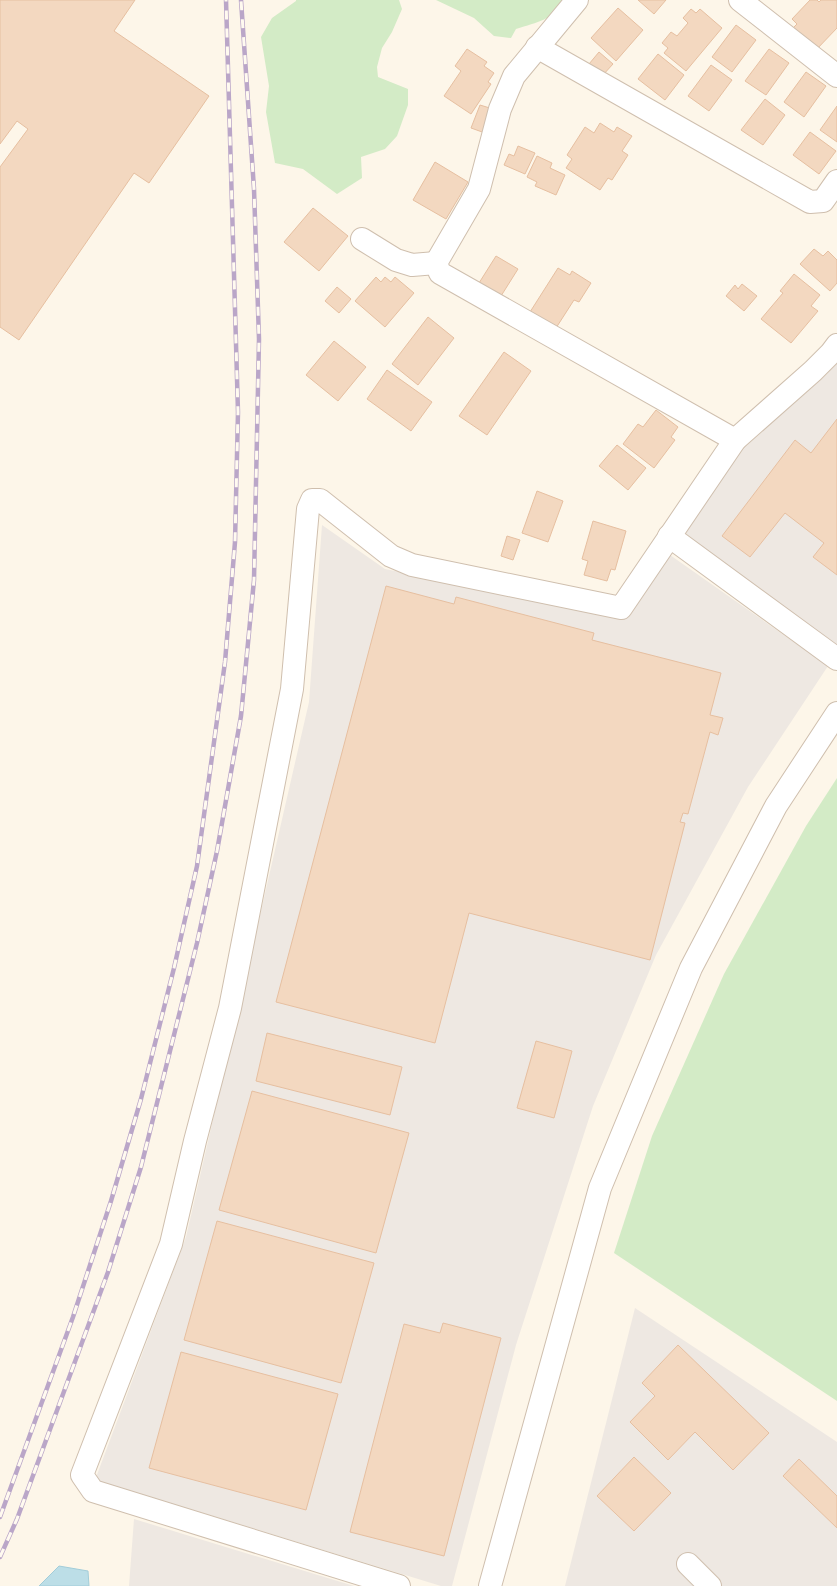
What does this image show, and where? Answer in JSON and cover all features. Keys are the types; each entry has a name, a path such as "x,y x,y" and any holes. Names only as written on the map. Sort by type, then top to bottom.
{"street":[{"path":"436,263 479,189 500,109 514,76 578,0"},
{"path":"740,0 837,76"},
{"path":"537,47 810,202 823,201 837,181"},
{"path":"362,239 396,260 412,265 436,263"},
{"path":"436,263 440,273 735,440"},
{"path":"399,1586 93,1491 82,1475 171,1244 195,1141 230,1008 292,689 308,509 312,500 320,500 391,556 412,565 621,608 735,440 813,371 831,353 837,344"},
{"path":"669,536 837,659"},
{"path":"490,1586 600,1188 690,968 776,806 837,713"},
{"path":"688,1564 710,1586"}],"shaded area":[{"path":"837,361 837,650 683,536 739,452 827,374"},
{"path":"322,525 385,569 628,618 670,555 828,666 748,787 656,955 593,1106 516,1345 452,1586 441,1586 95,1480 186,1237 309,702"},
{"path":"635,1308 837,1442 837,1586 565,1586"},
{"path":"134,1519 354,1586 129,1586"}],"green space":[{"path":"296,0 399,0 402,9 392,32 382,48 377,67 378,77 408,89 408,105 397,136 385,149 361,157 362,178 337,194 303,169 275,163 266,112 269,86 261,37 272,18"},
{"path":"436,0 567,0 550,16 538,22 516,29 511,38 494,36 474,18"},
{"path":"837,778 837,1401 614,1253 652,1136 724,974 806,826"}],"water":[{"path":"59,1566 88,1571 89,1586 39,1586"}],"building":[{"path":"0,0 135,0 114,31 209,96 149,183 134,173 19,340 0,327 0,167 28,129 17,121 0,144"},
{"path":"638,0 666,0 654,14"},
{"path":"810,0 817,0 819,2 821,0 837,0 837,28 816,50 792,29 797,24 792,19"},
{"path":"618,8 643,30 616,61 591,38"},
{"path":"691,9 696,13 700,9 722,28 686,71 664,53 668,48 662,43 671,32 677,36 688,23 683,18"},
{"path":"736,25 756,40 732,72 712,57"},
{"path":"467,49 487,62 484,66 494,73 488,82 491,84 471,114 444,96 461,71 455,66"},
{"path":"769,49 789,63 766,95 745,81"},
{"path":"599,52 613,64 602,76 589,64"},
{"path":"658,54 684,75 665,100 638,79"},
{"path":"711,65 732,80 709,111 688,96"},
{"path":"806,72 826,86 804,117 784,102"},
{"path":"765,99 785,115 763,145 741,130"},
{"path":"480,105 493,109 485,133 471,128"},
{"path":"837,106 837,142 820,130"},
{"path":"600,123 614,132 617,127 632,136 622,151 628,155 612,180 608,178 600,190 566,168 572,159 567,155 585,127 594,133"},
{"path":"810,132 836,151 819,174 793,155"},
{"path":"518,146 535,153 525,174 504,165 509,154 514,156"},
{"path":"537,156 552,163 550,168 565,175 556,195 535,186 537,182 527,177"},
{"path":"435,162 468,182 446,219 413,200"},
{"path":"313,208 348,236 319,271 284,242"},
{"path":"814,249 823,256 828,251 837,260 837,283 830,291 800,264"},
{"path":"496,256 518,269 501,296 479,283"},
{"path":"558,268 570,275 572,271 591,283 579,302 574,300 556,328 530,312"},
{"path":"794,274 820,295 811,306 818,311 791,343 761,319 783,293 780,291"},
{"path":"376,277 381,282 385,277 391,282 395,277 414,293 385,327 355,301"},
{"path":"742,284 757,296 744,311 726,296 735,285 738,289"},
{"path":"337,287 351,299 339,313 325,301"},
{"path":"428,317 454,338 418,385 392,364"},
{"path":"334,341 366,367 338,401 306,375"},
{"path":"504,352 531,371 487,435 459,416"},
{"path":"387,370 432,402 411,431 367,399"},
{"path":"656,410 678,427 671,437 675,440 654,468 623,444 638,424 643,427"},
{"path":"837,419 837,575 813,557 824,543 785,513 750,557 722,536 795,440 811,453"},
{"path":"617,445 646,468 628,490 599,466"},
{"path":"537,491 563,501 548,542 522,533"},
{"path":"593,521 626,531 615,570 611,569 607,581 584,575 588,561 582,559"},
{"path":"507,536 520,540 513,560 501,556"},
{"path":"386,586 454,604 456,597 594,633 592,640 721,673 710,715 723,718 718,735 710,732 688,814 683,813 680,822 685,823 650,960 469,913 435,1043 276,1002"},
{"path":"267,1033 402,1067 390,1115 256,1081"},
{"path":"536,1041 572,1051 554,1118 517,1108"},
{"path":"252,1091 409,1133 376,1253 219,1210"},
{"path":"217,1221 374,1263 341,1383 184,1340"},
{"path":"443,1323 501,1338 444,1556 350,1532 404,1324 440,1333"},
{"path":"678,1345 769,1433 733,1470 695,1432 668,1460 630,1422 655,1396 642,1383"},
{"path":"181,1352 338,1394 306,1510 149,1468"},
{"path":"634,1457 671,1493 634,1531 597,1496"},
{"path":"799,1459 837,1496 837,1528 783,1476"}],"railway":[{"path":"0,1517 73,1317 111,1201 141,1099 174,968 197,866 225,662 235,542 238,412 226,0"},
{"path":"0,1557 17,1519 108,1272 141,1167 197,943 217,851 241,716 254,580 259,339 254,189 241,0"}]}
